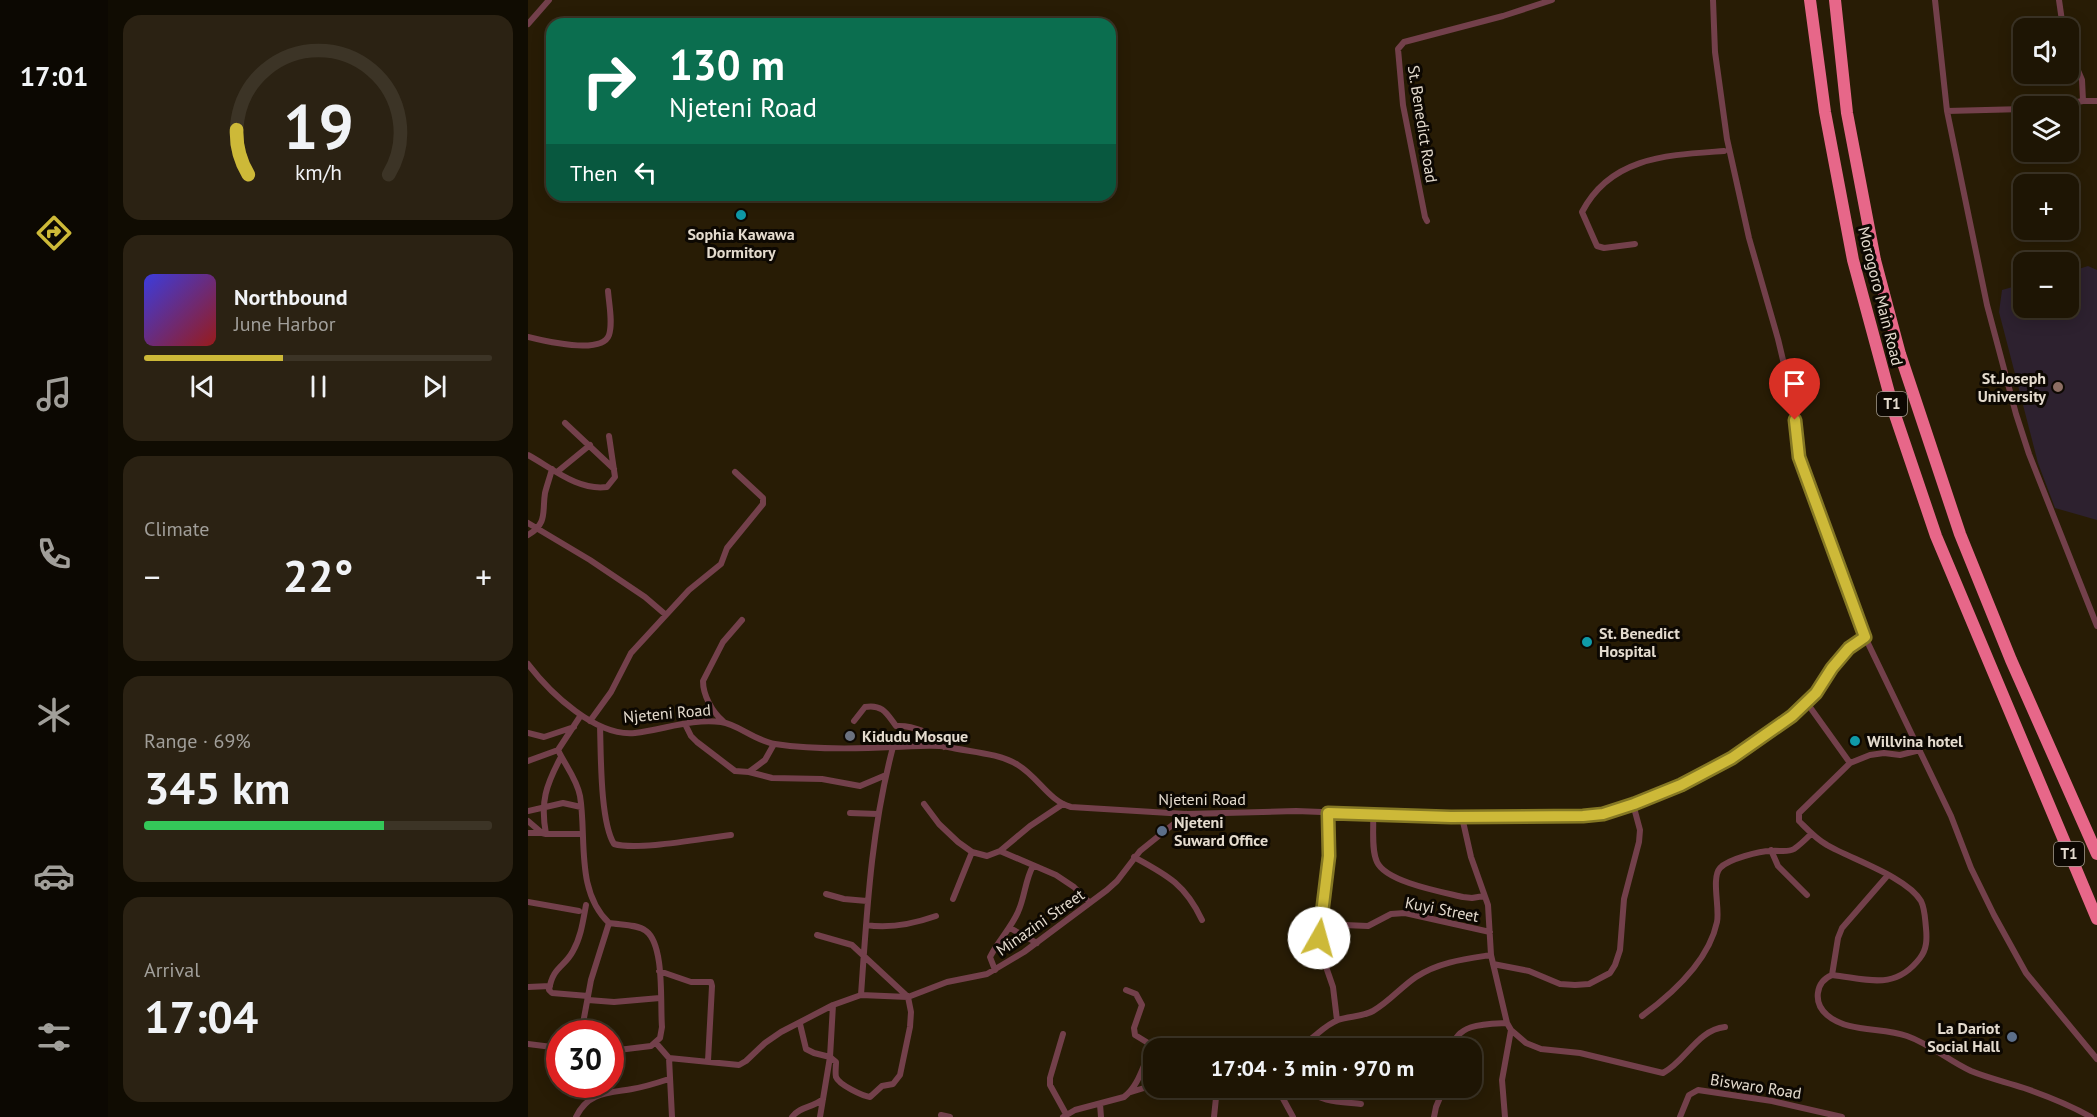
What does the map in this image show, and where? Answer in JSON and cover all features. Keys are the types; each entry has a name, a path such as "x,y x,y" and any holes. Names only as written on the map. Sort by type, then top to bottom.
{"highway":[{"name":"Morogoro Main Road","path":"1810,0 1825,112 1853,260 1895,415 1936,536 2097,919"},
{"name":"Morogoro Main Road","path":"1835,0 1850,124 1875,260 1900,354 1960,534 2011,660 2097,854"}],"street":[{"path":"528,24 549,0"},
{"name":"St. Benedict Road","path":"1427,221 1403,105 1398,49 1400,45 1552,0"},
{"path":"1713,0 1715,52 1727,139 1749,238 1778,339 1793,402 1799,457 1865,637 1951,816 1971,868 2026,974 2097,1059"},
{"path":"1935,0 1947,111 1987,305 2016,414 2036,473 2097,626"},
{"path":"2059,0 2062,18"},
{"path":"2079,73 2082,80 2083,101"},
{"path":"2079,102 2097,101"},
{"path":"1947,111 2013,109"},
{"path":"1635,244 1604,248 1597,246 1582,212 1589,199 1620,171 1634,164 1676,154 1724,152"},
{"path":"528,337 574,344 595,345 604,342 609,336 610,328 608,291"},
{"path":"565,423 615,469"},
{"path":"528,455 576,482 598,488 607,487 615,477 609,436"},
{"path":"528,535 537,530 543,516 546,490 555,470 590,446"},
{"path":"590,721 611,692 631,653 689,590 721,564 727,548 763,504 763,498 735,472"},
{"path":"528,524 590,560 645,597 666,615"},
{"path":"723,722 716,716 703,687 703,681 723,642 742,620"},
{"name":"Njeteni Road","path":"528,664 554,693 581,715 600,726 623,734 685,724 723,722 758,740 774,744 822,748 944,747 1006,759 1028,771 1063,804 1104,810 1186,814 1296,811 1462,817 1583,816 1603,814 1634,804 1681,785 1732,758 1807,703 1849,648 1865,637"},
{"path":"1807,703 1850,763"},
{"path":"854,721 865,707 882,708 886,710 896,726 920,729 944,747"},
{"path":"528,760 558,750 581,715"},
{"path":"685,724 696,742 732,769 772,778 822,779 855,786 864,785 886,775"},
{"path":"600,726 605,803 614,844 649,845 731,835"},
{"path":"528,733 544,738 574,727"},
{"path":"749,772 765,760 774,744"},
{"path":"861,995 867,901 878,814 893,747"},
{"path":"558,750 577,785 592,900 609,923 645,930 652,937 658,949 662,1027 660,1038 656,1043 624,1051"},
{"path":"1920,750 1900,755 1884,753 1870,755 1850,763 1799,813 1800,821 1811,834 1827,845 1888,875 1912,891 1920,900 1925,914 1927,936 1924,954 1915,965 1900,977 1889,981 1832,975 1820,984 1819,1004 1828,1016 1848,1026 1905,1035 1972,1071 2046,1096 2074,1107 2091,1117"},
{"path":"544,834 543,808 548,780 561,757"},
{"path":"528,811 563,803 580,807"},
{"path":"924,804 950,836 972,852 987,856 1000,851 1030,826 1063,804"},
{"path":"1493,964 1529,971 1560,984 1589,984 1610,973 1620,951 1624,899 1639,842 1640,830 1634,804"},
{"path":"850,813 878,814"},
{"path":"1328,813 1329,856 1319,938 1333,987 1337,1020"},
{"name":"Minazini Street","path":"669,1058 708,1060 739,1065 781,1032 833,1005 861,995 908,997 947,982 976,978 995,970 1037,943 1117,881 1134,857 1186,814"},
{"path":"1373,815 1375,855 1383,870 1398,879 1463,897 1484,896"},
{"path":"1462,817 1471,857 1488,905 1491,955 1507,1023 1511,1030 1526,1043 1541,1049 1580,1053 1663,1073 1692,1046 1718,1028 1725,1027"},
{"path":"528,821 544,834"},
{"path":"528,832 582,834"},
{"path":"1642,1016 1668,995 1699,960 1710,943 1718,917 1716,876 1718,870 1728,863 1755,853 1794,849 1811,834"},
{"path":"1771,850 1779,866 1807,895"},
{"path":"1000,851 1056,875 1074,887 1090,903"},
{"path":"953,899 972,852"},
{"path":"1134,857 1161,871 1182,888 1193,901 1202,920"},
{"path":"995,970 990,957 1010,928 1022,903 1027,876 1033,866"},
{"path":"1832,975 1838,938 1842,928 1888,875"},
{"path":"826,894 840,899 867,901"},
{"path":"528,902 579,911"},
{"path":"586,905 581,930 573,951 554,972 550,986 552,993 614,1002 660,999"},
{"name":"Kuyi Street","path":"1320,924 1368,926 1391,914 1405,913 1490,932"},
{"path":"866,925 882,928 936,916"},
{"path":"584,1020 597,955 609,923"},
{"path":"1010,928 1037,943"},
{"path":"800,1024 806,1049 830,1057 836,1062 837,1079 859,1094 870,1097 882,1086 893,1084 900,1075 910,1027 908,997 847,942 818,935"},
{"path":"1315,1038 1337,1020 1375,1010 1402,987 1432,968 1491,955"},
{"path":"659,971 691,982 711,982 708,1060"},
{"path":"528,987 550,986"},
{"path":"1126,990 1136,994 1142,1005 1134,1028 1135,1035 1143,1040"},
{"path":"820,1117 830,1057 833,1005"},
{"path":"1456,1038 1464,1030 1488,1023 1507,1023"},
{"path":"1505,1117 1502,1080 1511,1030"},
{"path":"1062,1034 1050,1085 1065,1116 1075,1110 1124,1097 1143,1088"},
{"path":"656,1043 669,1058 672,1117"},
{"path":"528,1044 546,1046"},
{"path":"1131,1092 1143,1067"},
{"path":"576,1117 584,1104 600,1093 631,1089 669,1079"},
{"name":"Biswaro Road","path":"1680,1117 1689,1095 1698,1090 1772,1101 1842,1117"},
{"path":"1214,1117 1216,1098"},
{"path":"1283,1098 1293,1117"},
{"path":"1323,1098 1361,1104"},
{"path":"1434,1117 1440,1098"},
{"path":"792,1117 801,1108 818,1103 823,1099"},
{"path":"1100,1104 1101,1117"},
{"path":"941,1115 950,1117"}],"shaded area":[{"name":"St.Joseph University","path":"2088,266 2097,270 2097,520 2055,508 2038,463 1999,312 2002,290 2013,287 2013,318 2079,318 2079,269"}],"place":[{"name":"Sophia Kawawa Dormitory","path":"741,215"},
{"name":"St.Joseph University","path":"2058,387"},
{"name":"St. Benedict Hospital","path":"1587,642"},
{"name":"Kidudu Mosque","path":"850,736"},
{"name":"Willvina hotel","path":"1855,741"},
{"name":"Njeteni Suward Office","path":"1162,831"},
{"name":"La Dariot Social Hall","path":"2012,1037"}],"route":[{"path":"1319,938 1329,856 1328,813 1451,817 1603,814 1681,785 1732,758 1807,703 1849,648 1865,637 1799,457 1795,420"}]}
